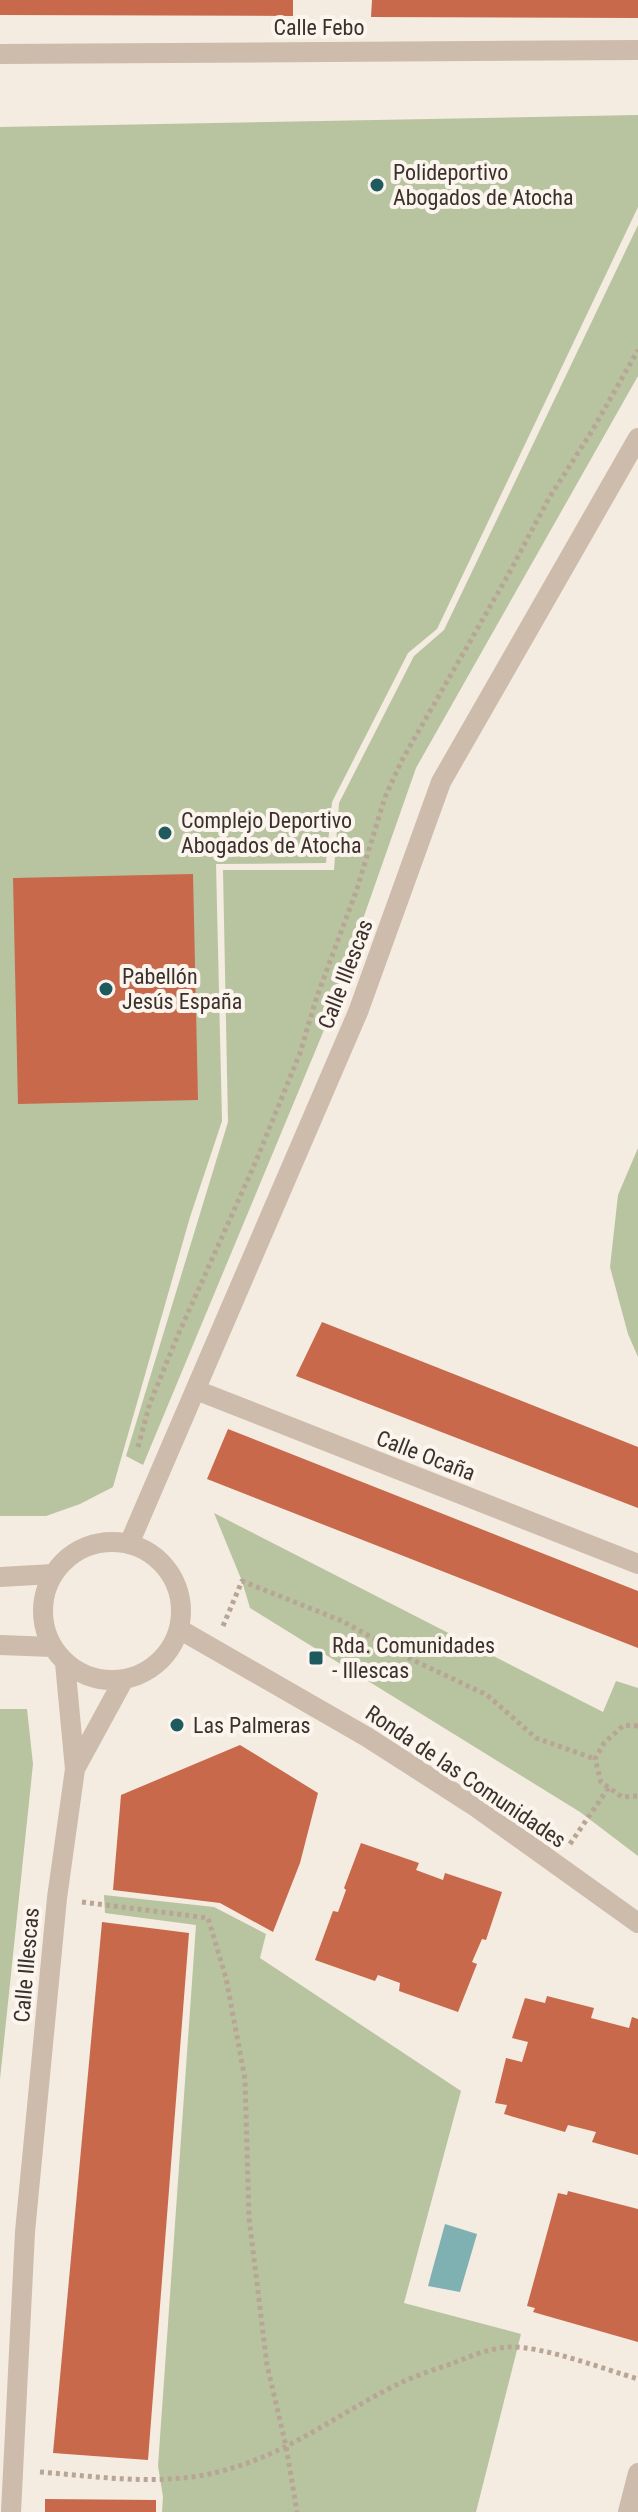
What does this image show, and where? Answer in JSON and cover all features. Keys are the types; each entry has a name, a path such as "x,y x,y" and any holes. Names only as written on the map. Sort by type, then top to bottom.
{"street":[{"name":"Calle Febo","path":"0,54 638,50"},
{"name":"Calle Illescas","path":"129,1544 358,1012 441,782 638,438"},
{"name":"Calle Ocaña","path":"196,1390 638,1564"},
{"path":"105,1542 129,1544 153,1556 171,1576 180,1601 179,1629 160,1661 124,1679 91,1678 59,1655 46,1635 42,1612 46,1587 53,1574 80,1550 105,1542"},
{"path":"0,1577 53,1574"},
{"name":"Ronda de las Comunidades","path":"179,1629 367,1737 476,1807 638,1923"},
{"path":"0,1645 59,1655"},
{"name":"Calle Illescas","path":"11,2512 8,2484 25,2232 57,1898 75,1769 59,1655"},
{"name":"Calle Illescas","path":"75,1769 124,1679"},
{"path":"628,2512 638,2473"}],"path":[{"path":"136,1452 161,1376 300,1053 390,784 549,498 638,350"},
{"path":"213,1649 242,1581 342,1621 413,1660 487,1695 536,1738 595,1759"},
{"path":"638,1726 624,1725 604,1743 595,1759 601,1782 622,1797 638,1796"},
{"path":"555,1864 609,1787"},
{"path":"57,1898 208,1918 226,1978 245,2079 249,2218 267,2365 286,2446 297,2512"},
{"path":"8,2484 191,2478 258,2460 396,2384 475,2355 508,2347 535,2350 638,2379"}],"green space":[{"name":"Complejo Deportivo Abogados de Atocha","path":"638,115 638,207 437,629 408,653 332,802 326,863 216,864 222,1121 190,1217 113,1487 80,1504 46,1516 0,1516 0,127"},
{"path":"638,225 638,376 416,768 324,1030 143,1465 126,1456 228,1122 223,870 334,870 339,803 414,656 444,630"},
{"path":"638,1148 638,1357 628,1334 610,1267 618,1195"},
{"path":"214,1513 603,1712 616,1681 638,1688 638,1856 580,1812 250,1608"},
{"path":"0,1709 27,1709 33,1764 0,2079"},
{"path":"104,1895 214,1907 266,1934 260,1958 461,2091 404,2303 521,2334 476,2512 162,2512 158,2466 196,1925 105,1913"}],"water":[{"path":"445,2224 477,2234 460,2292 428,2286"}],"building":[{"path":"0,0 293,0 293,16 0,15"},
{"path":"372,0 638,0 638,18 371,17"},
{"name":"Pabellón Jesús España","path":"193,874 198,1100 18,1104 13,878"},
{"path":"322,1322 638,1447 638,1508 296,1376"},
{"path":"228,1429 638,1591 638,1648 207,1479"},
{"path":"240,1745 318,1793 300,1863 273,1932 220,1903 113,1890 121,1795"},
{"path":"361,1843 419,1863 416,1870 443,1880 445,1873 502,1892 486,1940 482,1939 472,1962 477,1964 458,2012 399,1991 400,1983 378,1975 375,1981 315,1960 333,1911 338,1912"},
{"path":"102,1922 189,1933 148,2460 53,2453"},
{"path":"547,1996 594,2008 591,2018 629,2028 632,2017 638,2019 638,2155 592,2142 596,2132 568,2125 565,2132 504,2114 507,2105 495,2103 506,2058 522,2062 528,2042 512,2038 525,1998 545,2003"},
{"path":"568,2191 638,2209 638,2342 533,2312 535,2308 527,2306 558,2193 567,2195"},
{"path":"45,2499 156,2500 156,2512 45,2512"}],"place":[{"name":"Polideportivo Abogados de Atocha","path":"377,185"},
{"name":"Complejo Deportivo Abogados de Atocha","path":"165,833"},
{"name":"Pabellón Jesús España","path":"106,989"},
{"name":"Rda. Comunidades - Illescas","path":"316,1658"},
{"name":"Las Palmeras","path":"177,1725"}]}
